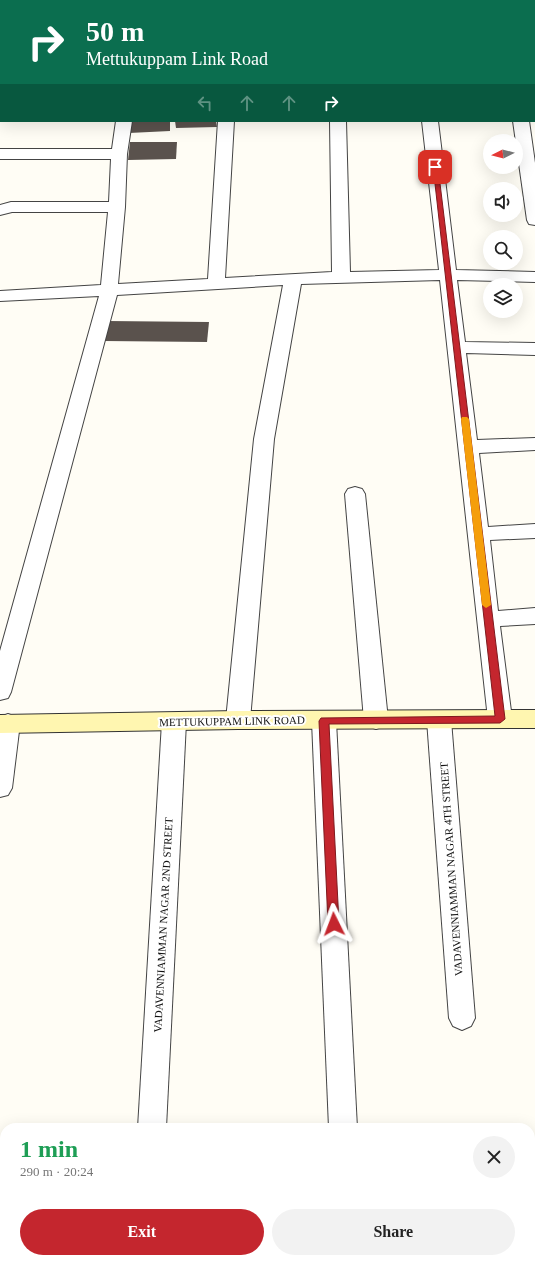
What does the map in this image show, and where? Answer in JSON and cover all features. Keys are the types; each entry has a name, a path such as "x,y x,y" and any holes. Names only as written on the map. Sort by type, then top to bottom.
{"street":[{"path":"0,692 109,291 117,207 119,154 124,122"},
{"path":"216,284 226,122"},
{"path":"338,122 341,277"},
{"path":"430,122 500,719"},
{"path":"521,122 535,220"},
{"path":"0,154 119,154"},
{"path":"0,210 11,207 117,207"},
{"path":"0,296 341,277 448,275 535,277"},
{"path":"238,720 264,439 293,280"},
{"path":"456,347 535,349"},
{"path":"468,447 535,444"},
{"path":"356,494 376,720"},
{"path":"478,534 535,531"},
{"path":"488,619 535,616"},
{"name":"METTUKUPPAM LINK ROAD","path":"4,723 238,720 535,720"},
{"name":"VADAVENNIAMMAN NAGAR 4TH STREET","path":"439,720 462,1018"},
{"path":"324,721 343,1123"},
{"name":"VADAVENNIAMMAN NAGAR 2ND STREET","path":"152,1123 174,722"},
{"path":"0,788 4,723"}],"building":[{"path":"129,122 170,122 170,131 129,133"},
{"path":"175,122 216,122 217,127 176,128"},
{"path":"130,142 177,142 176,159 128,160"},
{"path":"107,321 209,322 207,342 104,341"}],"slow traffic":[{"path":"465,419 486,605"}],"route":[{"path":"334,924 324,721 500,719 435,167"}]}
